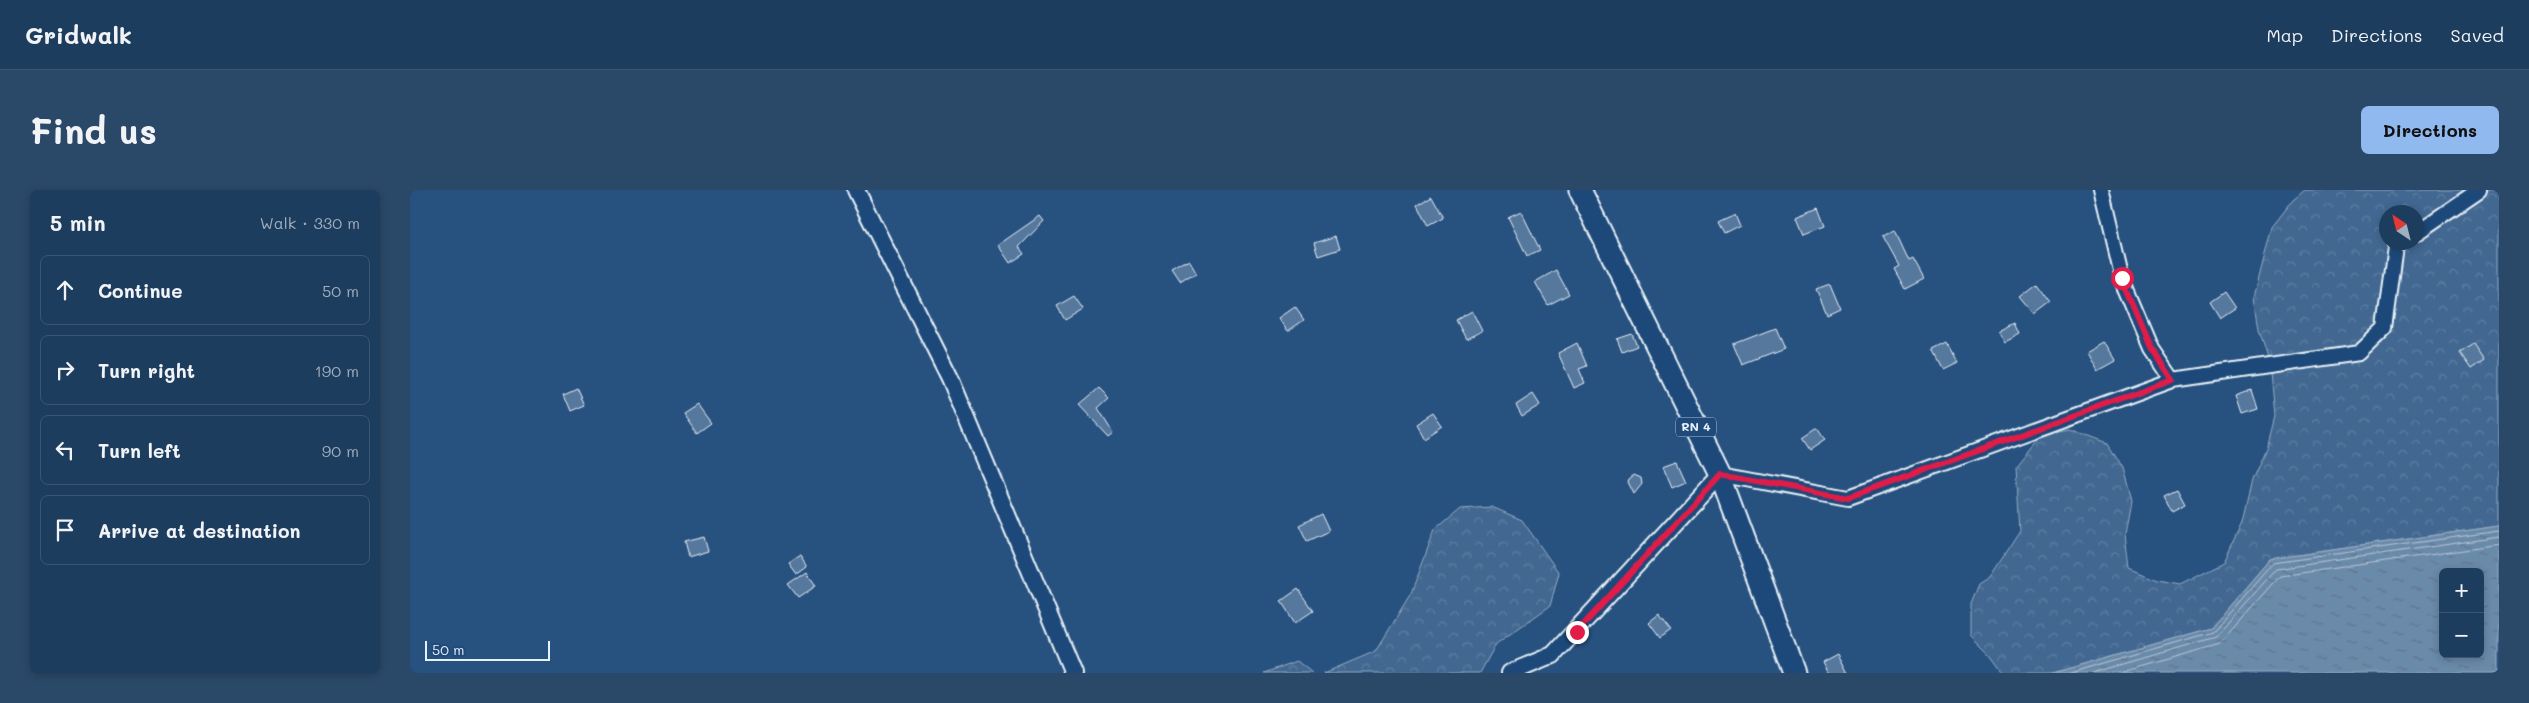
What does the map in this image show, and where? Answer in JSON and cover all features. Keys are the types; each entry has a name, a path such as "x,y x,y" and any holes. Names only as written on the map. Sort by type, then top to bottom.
{"main road":[{"name":"RN 4","path":"1580,190 1720,474 1794,673"}],"street":[{"path":"856,190 950,378 1073,673"},
{"path":"2101,190 2122,278 2152,348 2173,380"},
{"path":"2424,228 2479,190"},
{"path":"1510,673 1553,655 1720,474 1848,498 2173,380 2359,353 2385,328 2396,250"}],"green space":[{"path":"2305,190 2499,190 2499,526 2270,559 2211,628 2053,673 2004,673 1990,654 1971,635 1971,604 1979,584 1990,577 2020,531 2016,466 2041,435 2070,429 2107,443 2122,468 2131,501 2125,534 2129,568 2157,580 2180,584 2224,562 2242,523 2252,480 2266,448 2274,416 2269,362 2259,329 2254,297 2272,227 2293,200"},
{"path":"1492,507 1522,520 1559,573 1550,606 1496,644 1480,673 1324,673 1376,651 1411,594 1435,530 1460,509"},
{"path":"1297,661 1312,673 1264,673"}],"water":[{"path":"2499,526 2499,673 2053,673 2211,628 2270,559"}],"building":[{"path":"1431,196 1443,218 1428,226 1417,204"},
{"path":"1818,208 1825,226 1804,234 1797,217"},
{"path":"1521,211 1540,250 1527,256 1508,217"},
{"path":"1735,213 1740,225 1724,233 1718,221"},
{"path":"1040,216 1044,221 1019,247 1024,254 1010,263 998,245"},
{"path":"1895,231 1909,261 1913,259 1924,279 1905,289 1894,269 1899,266 1883,237"},
{"path":"1336,236 1340,249 1318,256 1314,243"},
{"path":"1189,261 1196,273 1180,283 1172,271"},
{"path":"1556,270 1569,294 1548,305 1535,282"},
{"path":"2037,283 2051,302 2035,314 2020,296"},
{"path":"1830,284 1840,308 1827,314 1816,289"},
{"path":"2224,292 2235,308 2220,318 2210,302"},
{"path":"1074,296 1083,309 1065,320 1057,306"},
{"path":"1295,307 1304,320 1288,331 1279,318"},
{"path":"1472,311 1482,331 1466,339 1456,320"},
{"path":"2015,323 2020,334 2005,342 1999,331"},
{"path":"1775,328 1784,349 1743,365 1734,344"},
{"path":"1632,334 1637,346 1622,352 1617,339"},
{"path":"2104,341 2115,359 2097,369 2087,351"},
{"path":"1577,343 1587,366 1579,369 1585,383 1574,388 1558,353"},
{"path":"1947,344 1957,363 1943,370 1933,351"},
{"path":"2473,344 2484,360 2471,369 2460,353"},
{"path":"576,388 584,405 570,411 563,394"},
{"path":"1099,388 1109,398 1098,408 1113,432 1108,436 1079,405"},
{"path":"2252,390 2258,409 2242,414 2236,396"},
{"path":"1533,394 1540,405 1522,416 1516,405"},
{"path":"697,404 711,423 697,433 683,413"},
{"path":"1433,413 1442,426 1424,438 1416,424"},
{"path":"1817,428 1825,440 1810,450 1802,438"},
{"path":"1677,461 1686,481 1672,487 1663,466"},
{"path":"1634,475 1641,478 1642,484 1634,494 1628,482"},
{"path":"2177,489 2185,504 2172,511 2164,495"},
{"path":"1321,514 1329,531 1307,541 1299,525"},
{"path":"704,537 708,551 688,557 684,542"},
{"path":"800,556 807,567 796,575 788,564"},
{"path":"807,572 816,586 798,598 788,585"},
{"path":"1298,589 1313,611 1295,623 1281,601"},
{"path":"1659,615 1671,630 1660,638 1649,623"},
{"path":"1838,654 1848,673 1829,673 1823,662"}],"route":[{"path":"1577,632 1720,474 1848,498 2173,380 2152,348 2122,278"}]}
